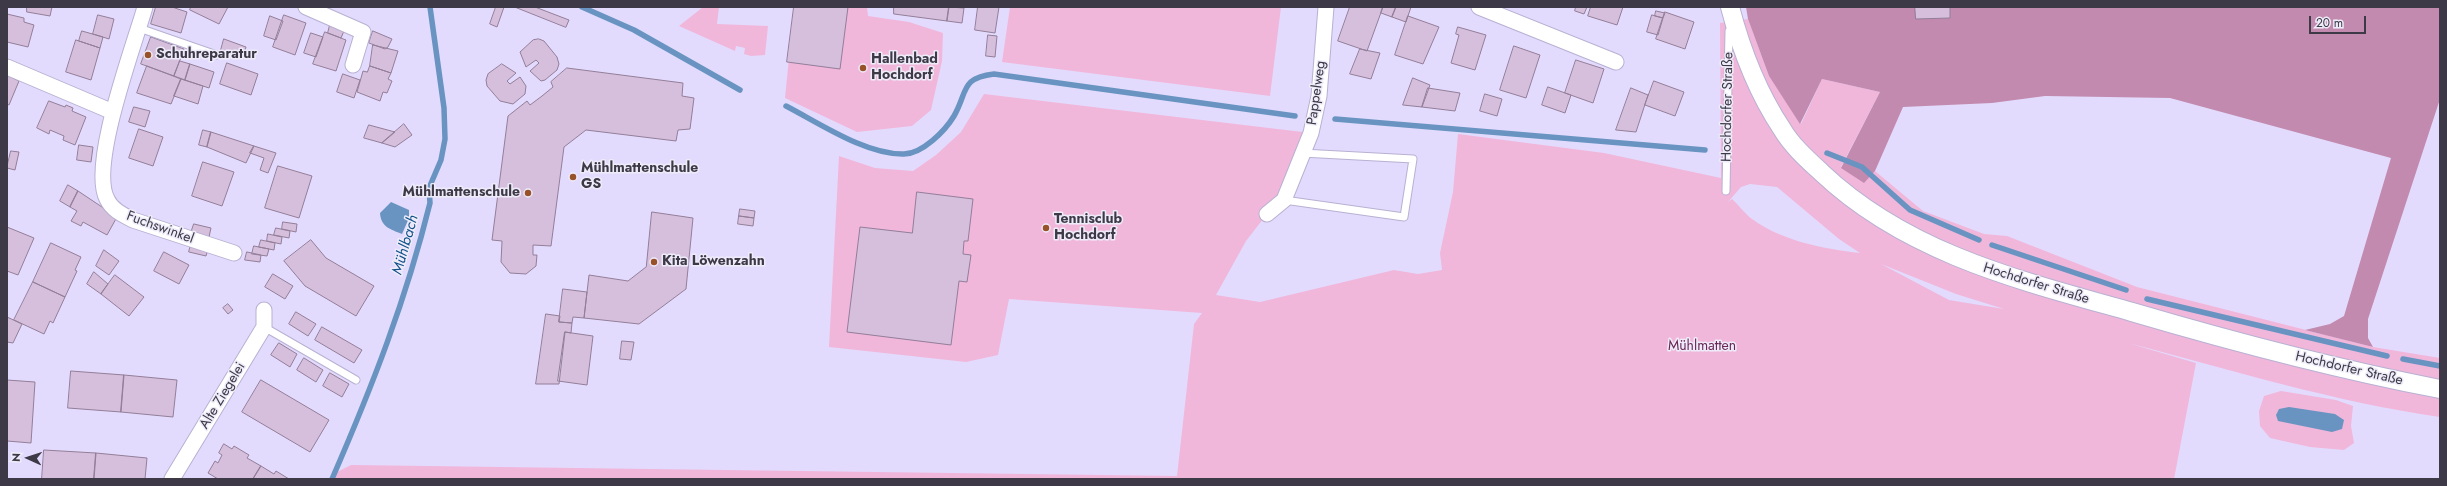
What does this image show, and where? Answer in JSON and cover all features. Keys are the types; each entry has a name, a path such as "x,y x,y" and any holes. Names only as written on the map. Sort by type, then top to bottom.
{"street":[{"name":"Fuchswinkel","path":"145,7 113,112 103,166 102,185 107,200 117,212 133,220 234,253"},
{"path":"306,7 363,32 353,66"},
{"name":"Pappelweg","path":"1268,214 1284,200 1311,133 1319,96 1326,7"},
{"path":"1479,7 1616,62"},
{"name":"Hochdorfer Straße","path":"1730,7 1735,26 1753,73 1782,130 1810,162 1832,183 1859,205 1897,229 1971,263 2036,285 2277,353 2440,388"},
{"path":"7,67 113,112"},
{"path":"264,310 264,327"},
{"name":"Alte Ziegelei","path":"172,479 264,327"}],"lane":[{"name":"Hochdorfer Straße","path":"1726,191 1729,31 1735,26"},
{"path":"139,28 217,55"},
{"path":"1284,200 1404,218 1413,159 1302,153"},
{"path":"264,327 356,380"}],"green space":[{"path":"703,7 719,7 717,24 768,26 765,55 751,56 744,54 745,48 736,46 735,51 679,26"},
{"name":"Hallenbad Hochdorf","path":"794,7 867,7 868,16 909,22 943,33 942,61 931,110 912,126 857,132 785,98"},
{"path":"1010,7 1281,7 1270,96 1002,62"},
{"name":"Mühlmatten","path":"1748,19 1769,76 1801,124 1822,79 1880,92 1841,167 1864,182 1875,171 1923,211 1984,234 2007,236 2137,287 2373,347 2440,358 2440,417 2401,411 2322,394 2128,343 2196,363 2174,479 333,479 337,472 351,465 1177,476 1194,324 1202,313 1009,299 998,355 966,362 829,347 839,156 875,168 913,171 936,155 961,132 984,94 1311,133 1267,214 1246,241 1216,295 1260,302 1394,270 1418,274 1442,270 1440,253 1453,192 1458,134 1604,153 1721,178 1720,23","holes":["1750,184 1777,187 1839,239 1860,253 1804,243 1764,227 1749,217 1732,199 1728,202 1741,187","1881,264 1956,294 2004,309 1949,300"]},
{"path":"2281,391 2336,400 2353,406 2351,426 2354,443 2344,450 2310,447 2270,438 2260,426 2259,411 2264,396"}],"shaded area":[{"path":"1746,7 2440,7 2440,99 2368,319 2368,338 2373,347 2305,330 2330,324 2344,316 2391,158 2170,98 2045,96 1992,103 1903,107 1875,171 1864,183 1841,168 1880,92 1822,79 1800,124 1769,76 1748,19"}],"water":[{"path":"391,202 409,210 409,218 402,234 387,227 382,221 380,213"},
{"path":"2289,407 2335,414 2344,420 2342,429 2332,432 2278,421 2276,415 2279,409"}],"building":[{"path":"27,7 52,7 50,16 27,12"},
{"path":"156,7 172,7 187,12 181,33 151,24"},
{"path":"191,7 228,7 219,24 190,10"},
{"path":"496,7 504,7 497,27 490,24"},
{"path":"515,7 535,7 569,20 566,27"},
{"name":"Hallenbad Hochdorf","path":"794,7 848,7 840,69 787,62"},
{"path":"894,7 949,7 947,21 894,14"},
{"path":"949,7 964,8 962,23 947,21"},
{"path":"978,7 999,7 995,33 975,30"},
{"path":"1350,7 1383,7 1367,51 1338,41"},
{"path":"1383,7 1396,7 1392,17 1381,13"},
{"path":"1396,7 1411,7 1406,22 1392,17"},
{"path":"1576,7 1587,7 1584,14 1575,11"},
{"path":"1591,7 1623,7 1617,25 1588,16"},
{"path":"1915,7 1950,7 1950,18 1916,19"},
{"path":"1656,11 1665,13 1663,18 1655,16"},
{"path":"1665,12 1694,22 1685,49 1656,39"},
{"path":"7,14 24,18 24,22 34,25 28,47 7,42"},
{"path":"98,15 114,19 109,39 93,34"},
{"path":"284,15 306,23 295,55 273,47"},
{"path":"1652,15 1663,18 1658,35 1647,32"},
{"path":"270,16 283,21 276,40 264,36"},
{"path":"1408,16 1439,27 1423,64 1395,55"},
{"path":"330,25 344,31 341,38 328,33"},
{"path":"1458,27 1486,35 1475,70 1451,63 1459,35 1456,34"},
{"path":"82,31 103,37 100,48 79,41"},
{"path":"373,31 392,39 388,47 385,49 369,43"},
{"path":"325,32 346,40 336,71 313,64"},
{"path":"311,33 323,37 316,57 304,53"},
{"path":"988,35 997,36 995,57 986,56"},
{"path":"151,37 184,49 174,76 141,64"},
{"path":"224,39 246,47 243,58 221,50"},
{"path":"539,39 544,41 557,57 559,64 557,70 545,80 541,81 530,71 539,63 536,60 526,67 520,52 533,40"},
{"path":"76,40 100,48 91,80 66,72"},
{"path":"373,45 398,51 391,73 370,66"},
{"path":"1514,46 1540,55 1526,98 1500,90"},
{"path":"1360,49 1380,53 1371,79 1350,74"},
{"path":"1576,60 1604,69 1593,103 1565,93"},
{"path":"180,61 190,64 185,80 174,76"},
{"path":"227,63 258,74 251,95 220,84"},
{"path":"190,64 214,72 209,88 185,80"},
{"path":"502,64 516,73 507,81 510,84 520,77 526,86 525,94 513,104 500,101 487,86 486,80 488,74"},
{"path":"147,66 181,79 171,104 137,93"},
{"path":"370,66 391,73 388,79 392,81 387,93 383,92 380,101 357,92 363,71 367,72"},
{"name":"Mühlmattenschule","path":"567,68 683,83 682,96 694,98 690,129 678,130 676,141 586,130 564,147 551,246 533,245 533,255 537,255 536,266 526,274 510,273 501,262 502,241 492,240 508,116 527,101 530,105 542,96 553,87 551,82"},
{"path":"343,74 360,80 354,98 337,92"},
{"path":"7,75 19,81 9,105 7,104"},
{"path":"1413,78 1430,85 1422,107 1403,105"},
{"path":"181,79 203,86 198,104 174,96"},
{"path":"1654,81 1684,92 1675,116 1645,105"},
{"path":"1548,87 1571,95 1565,113 1542,105"},
{"path":"1428,88 1460,93 1455,111 1422,107"},
{"path":"1631,88 1648,95 1636,132 1616,130"},
{"path":"1485,94 1502,99 1497,116 1480,111"},
{"path":"49,101 65,107 66,105 73,108 72,111 86,117 75,145 63,140 64,136 50,130 49,134 37,128"},
{"path":"134,107 150,111 145,127 129,122"},
{"path":"404,124 412,135 395,147 382,143"},
{"path":"369,125 395,132 382,143 364,138"},
{"path":"139,129 163,137 153,166 129,158"},
{"path":"203,130 211,132 207,147 199,145"},
{"path":"211,132 254,146 246,163 207,147"},
{"path":"79,145 93,147 91,162 77,160"},
{"path":"254,146 276,153 268,173 260,170 264,158 250,153"},
{"path":"11,151 19,152 15,170 7,168"},
{"path":"203,162 234,172 222,206 192,196"},
{"path":"278,166 312,176 299,218 265,208"},
{"path":"68,185 78,191 70,207 60,201"},
{"path":"78,191 117,217 107,235 83,222 81,226 71,221 77,211 70,207"},
{"path":"917,192 973,199 968,241 964,241 963,254 971,255 967,282 959,281 951,345 847,332 860,227 912,233"},
{"path":"740,209 755,211 754,218 739,216"},
{"name":"Kita Löwenzahn","path":"652,212 693,218 686,289 639,324 584,318 589,275 628,281 646,267"},
{"path":"739,216 754,218 753,226 738,224"},
{"path":"283,222 297,224 296,232 282,229"},
{"path":"194,224 211,228 209,237 191,233"},
{"path":"7,227 34,238 18,275 7,271"},
{"path":"276,228 290,231 289,238 274,235"},
{"path":"268,234 282,237 281,244 267,241"},
{"path":"261,240 275,243 274,250 259,247"},
{"path":"311,240 326,258 374,286 356,316 305,286 284,261"},
{"path":"51,243 81,257 75,270 77,271 65,297 33,282"},
{"path":"191,244 208,249 206,256 189,252"},
{"path":"254,246 269,249 267,256 252,254"},
{"path":"104,250 119,261 109,275 96,266"},
{"path":"164,252 189,265 179,284 154,271"},
{"path":"247,252 261,255 260,262 245,260"},
{"path":"94,272 108,284 101,294 87,284"},
{"path":"273,274 293,286 285,299 265,287"},
{"path":"115,275 144,297 129,316 101,294"},
{"path":"33,282 65,297 53,323 50,321 44,334 14,320"},
{"path":"563,289 587,292 584,318 573,317 572,323 559,322"},
{"path":"228,304 233,310 228,314 223,308"},
{"path":"296,312 316,324 308,336 289,324"},
{"path":"546,314 560,316 559,322 572,323 571,333 565,332 559,384 536,384"},
{"path":"7,317 22,324 13,343 7,342"},
{"path":"322,327 362,350 354,363 315,340"},
{"path":"565,332 593,336 587,385 558,381"},
{"path":"622,341 634,342 631,360 620,359"},
{"path":"279,343 297,354 290,367 271,355"},
{"path":"304,358 323,370 316,382 297,370"},
{"path":"71,371 124,375 121,412 68,408"},
{"path":"330,373 349,384 342,397 323,386"},
{"path":"124,375 177,380 173,417 121,412"},
{"path":"7,380 35,382 31,443 7,441"},
{"path":"261,380 329,420 310,452 242,412"},
{"path":"224,444 232,449 234,446 249,455 247,458 261,466 253,479 218,479 208,473 215,461 218,463 222,455 219,453"},
{"path":"44,450 96,453 94,479 42,479"},
{"path":"96,453 147,458 145,479 94,479"},
{"path":"261,466 274,474 276,471 289,479 253,479"}],"waterway":[{"name":"Mühlbach","path":"332,479 361,411 399,309 421,239 430,203 429,188 441,160 445,139 444,108 430,7"},
{"path":"582,7 634,30 740,90"},
{"path":"786,106 859,144 889,153 904,154 918,150 939,135 954,116 966,88 970,83 975,79 994,74 1295,116"},
{"path":"1335,119 1705,150"},
{"path":"1827,153 1862,167 1910,210 1979,240"},
{"path":"1992,245 2126,290"},
{"path":"2147,299 2387,356"},
{"path":"2403,359 2440,366"}],"place":[{"name":"Schuhreparatur","path":"148,55"},
{"name":"Hallenbad Hochdorf","path":"863,68"},
{"name":"Mühlmattenschule GS","path":"573,177"},
{"name":"Mühlmattenschule","path":"528,193"},
{"name":"Tennisclub Hochdorf","path":"1046,228"},
{"name":"Kita Löwenzahn","path":"654,262"}]}
